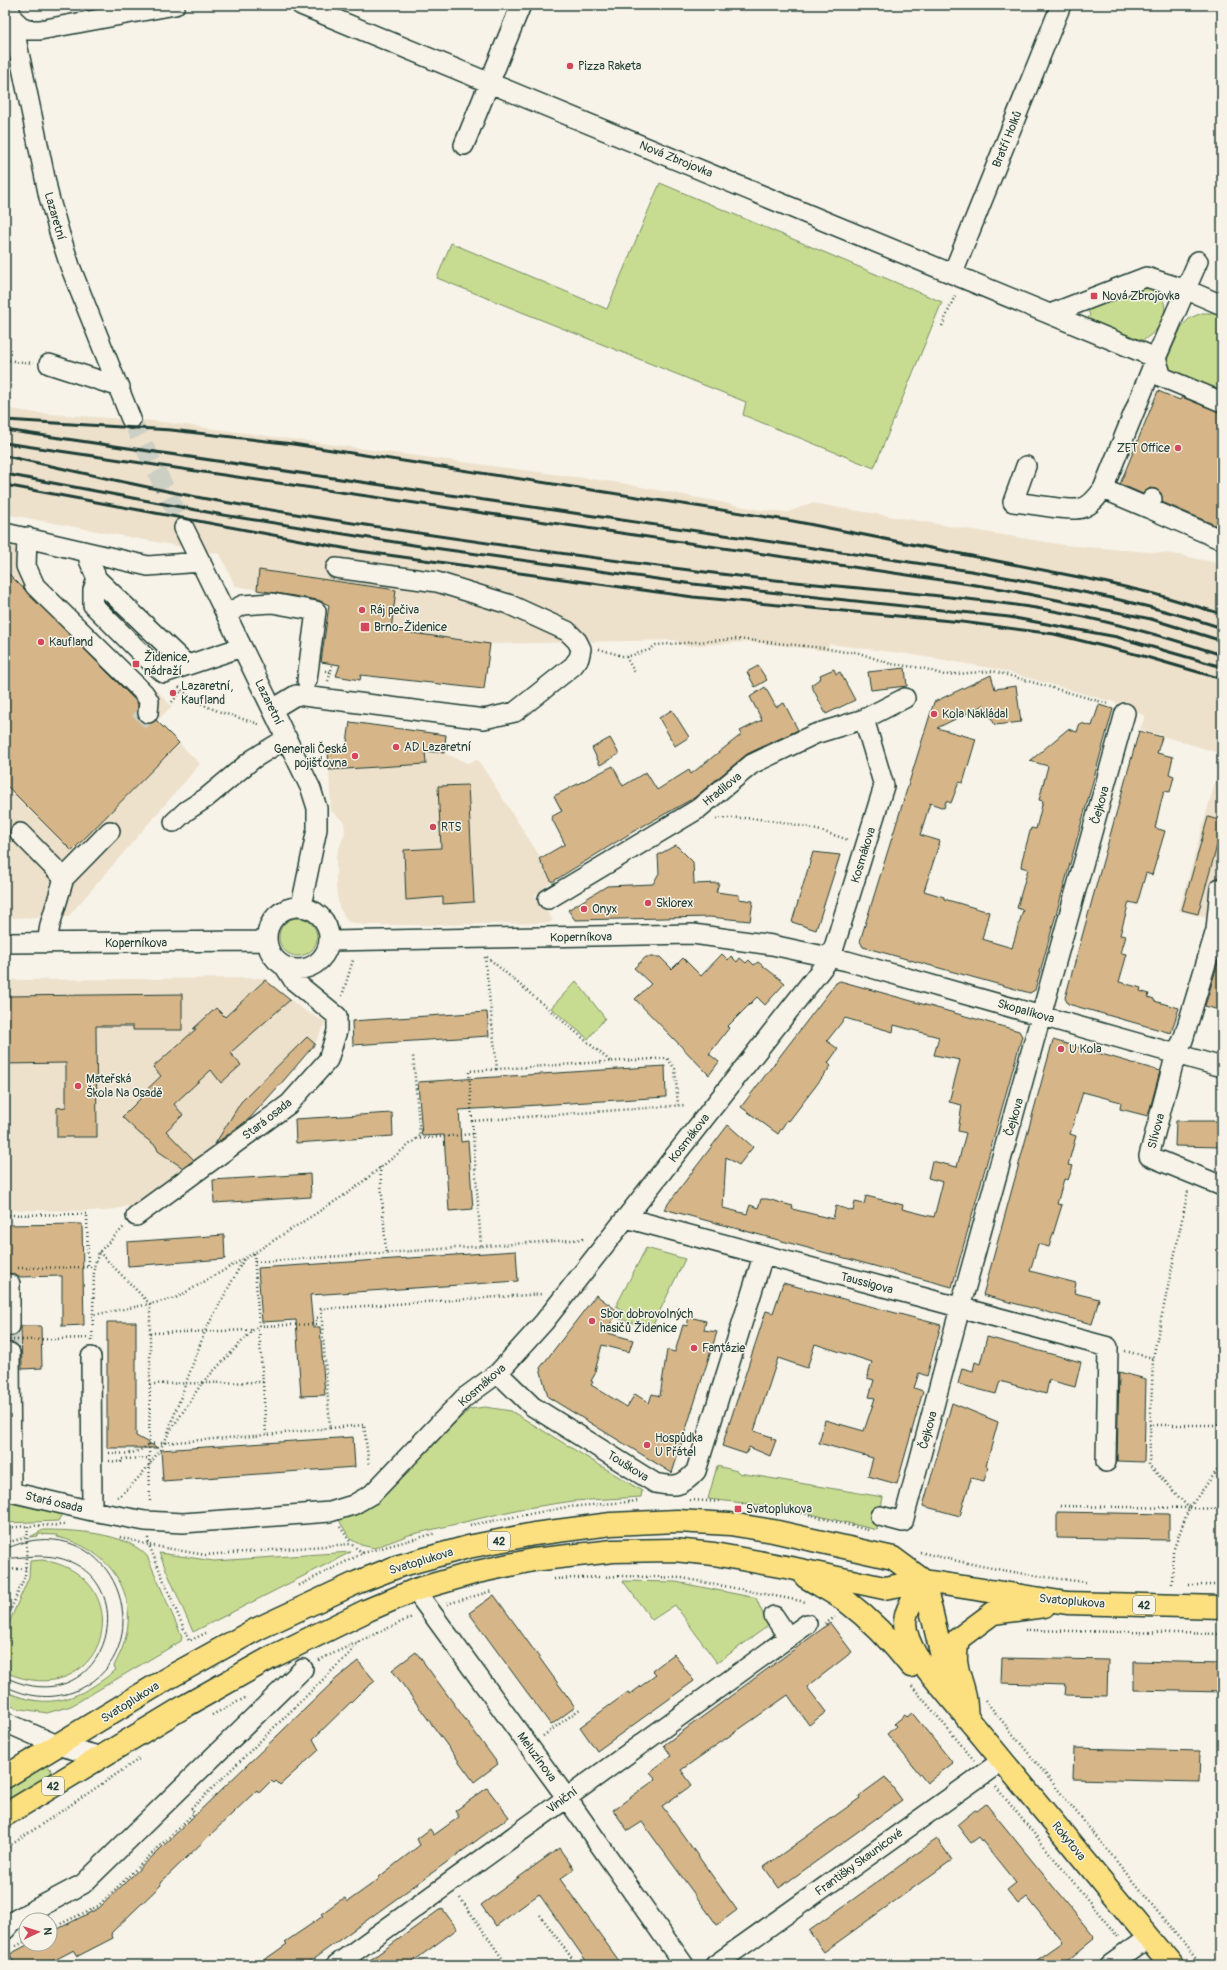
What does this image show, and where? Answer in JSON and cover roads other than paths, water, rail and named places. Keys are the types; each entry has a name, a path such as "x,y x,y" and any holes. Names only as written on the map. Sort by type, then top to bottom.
{"main road":[{"name":"Svatoplukova","path":"5,1777 170,1677 256,1630 358,1582 399,1566 468,1547 534,1534 611,1524 677,1521 730,1524 773,1531 893,1558 924,1581"},
{"name":"Svatoplukova","path":"5,1815 187,1705 272,1657 368,1610 415,1590 477,1572 533,1560 613,1551 674,1550 714,1554 791,1568 884,1588 924,1581 1067,1603 1222,1608"},
{"path":"791,1568 845,1600 870,1621 893,1643 948,1710 967,1718"},
{"path":"924,1581 908,1607 906,1620 907,1639 921,1662 967,1718"},
{"path":"924,1581 947,1678 967,1718"},
{"path":"967,1718 964,1693 956,1669 955,1655 958,1639 993,1613 1067,1603"},
{"name":"Rokytova","path":"967,1718 1171,1965"}],"street":[{"path":"8,13 24,30 40,30 150,7 175,5"},
{"name":"Nová Zbrojovka","path":"301,5 956,281 1050,314 1156,358"},
{"path":"464,145 521,5"},
{"name":"Bratří Holků","path":"956,281 1061,5"},
{"name":"Lazaretní","path":"8,13 49,198 60,235 70,266 120,386 131,419"},
{"path":"1026,466 1013,502 1071,509 1082,508 1093,502 1103,489 1156,358 1187,290 1198,261"},
{"path":"1050,314 1146,277 1187,290 1222,305"},
{"path":"1156,358 1162,377 1222,402"},
{"path":"49,364 120,386"},
{"path":"1103,489 1150,504 1222,540"},
{"name":"Lazaretní","path":"184,528 287,738 311,789 317,808 317,829 301,906"},
{"path":"5,533 27,536 92,554 148,566 200,562"},
{"path":"27,536 26,566 34,586 144,693 148,701 148,713"},
{"path":"92,554 89,560 97,579 187,665"},
{"path":"273,709 296,695 484,719 515,712 573,666 579,658 581,649 577,641 568,631 508,604 437,582 336,568"},
{"path":"97,579 93,590 93,605 143,655 164,673 242,647"},
{"path":"226,614 243,605 272,603 316,611 307,680"},
{"name":"Hradilova","path":"548,900 698,809 752,764 815,734 864,719 905,698"},
{"name":"Čejkova","path":"880,1516 903,1522 960,1308 1125,712"},
{"name":"Kosmákova","path":"183,1523 330,1512 353,1505 372,1494 464,1398 498,1373 544,1322 830,957 884,786 864,719"},
{"path":"174,822 253,759 287,738"},
{"path":"47,943 50,925 64,878 110,831"},
{"path":"20,833 64,878"},
{"path":"1176,1053 1183,1040 1216,930 1221,886"},
{"path":"312,996 310,979 316,965 327,951 330,941 329,931 319,914 311,909 301,906 280,912 272,920 266,941 272,956 285,967 295,970 305,969 316,965"},
{"name":"Koperníkova","path":"330,941 693,934 772,945 830,957"},
{"name":"Koperníkova","path":"5,944 266,941"},
{"name":"Skopalíkova","path":"830,957 1042,1015 1222,1067"},
{"name":"Stará osada","path":"136,1216 289,1104 328,1060 337,1031 337,1016 294,981 285,967"},
{"name":"Slívova","path":"1176,1053 1149,1156 1222,1186"},
{"name":"Taussigova","path":"626,1218 763,1256 1108,1347 1106,1462"},
{"name":"Touškova","path":"498,1373 532,1406 655,1483 672,1486 686,1482 696,1471 763,1256"},
{"name":"Stará osada","path":"9,1276 8,1492 145,1521 183,1523"},
{"name":"Stará osada","path":"92,1347 92,1511"},
{"name":"Meluzínova","path":"415,1590 566,1797 684,1965"},
{"path":"774,1616 788,1637"},
{"name":"Viniční","path":"336,1965 566,1797 807,1624"},
{"path":"5,1930 13,1921 83,1884 303,1669"},
{"path":"5,1722 57,1745 102,1757"},
{"name":"Františky Skaunicové","path":"715,1965 1003,1760"},
{"path":"1116,1960 1149,1937"}],"tunnel":[{"path":"131,419 184,528"},
{"path":"139,722 148,713"},
{"path":"10,1326 10,1353"}],"tram line":[{"path":"5,1549 25,1542 37,1540 68,1543 93,1555 110,1576 121,1601 123,1627 116,1653 100,1676 73,1692 47,1697 22,1693 5,1686"},
{"path":"5,1559 32,1556 53,1557 59,1558 86,1571 102,1593 108,1618 103,1644 90,1667 69,1682 40,1687 5,1677"}],"railway":[{"path":"5,420 171,430 293,444 793,521 1099,581 1155,594 1222,614"},
{"path":"5,430 971,571 1129,602 1191,618 1222,628"},
{"path":"5,443 1003,589 1151,619 1222,641"},
{"path":"5,456 191,496 280,512 406,531 721,574 997,602 1036,608 1130,628 1222,655"},
{"path":"5,474 223,515 420,546 693,584 1009,617 1117,637 1222,667"},
{"path":"5,485 359,551 693,597 962,622 1054,634 1143,656 1222,679"}],"place":[{"name":"Pizza Raketa","path":"570,66"},
{"name":"Nová Zbrojovka","path":"1094,296"},
{"name":"ZET Office","path":"1178,448"},
{"name":"Ráj pečiva","path":"362,610"},
{"name":"Brno-Židenice","path":"365,627"},
{"name":"Kaufland","path":"41,642"},
{"name":"Židenice, nádraží","path":"136,664"},
{"name":"Lazaretní, Kaufland","path":"173,693"},
{"name":"Kola Nakládal","path":"934,714"},
{"name":"AD Lazaretní","path":"396,747"},
{"name":"Generali Česká pojišťovna","path":"355,756"},
{"name":"RTS","path":"433,827"},
{"name":"Sklorex","path":"648,903"},
{"name":"Onyx","path":"584,909"},
{"name":"U Kola","path":"1061,1049"},
{"name":"Mateřská Škola Na Osadě","path":"78,1086"},
{"name":"Sbor dobrovolných hasičů Židenice","path":"592,1321"},
{"name":"Fantázie","path":"694,1348"},
{"name":"Hospůdka U Přátel","path":"647,1445"},
{"name":"Svatoplukova","path":"738,1509"}]}
